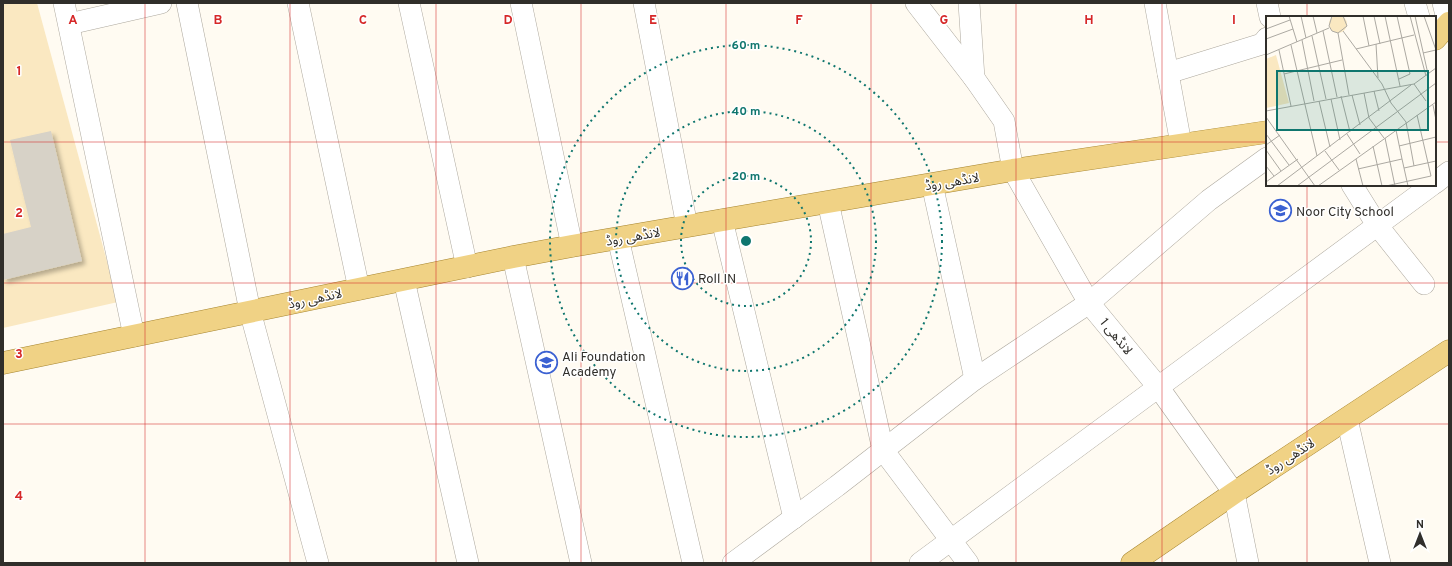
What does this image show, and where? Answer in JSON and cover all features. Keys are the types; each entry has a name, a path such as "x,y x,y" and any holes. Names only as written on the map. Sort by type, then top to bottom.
{"main road":[{"name":"لانڈھی روڈ","path":"3,362 572,246 1012,170 1266,132"},
{"name":"لانڈھی روڈ","path":"1137,561 1234,493 1449,351"}],"street":[{"path":"64,3 134,336"},
{"path":"69,24 161,3"},
{"path":"187,3 250,311 318,563"},
{"path":"298,3 358,289"},
{"path":"409,3 467,267"},
{"path":"521,3 572,246"},
{"path":"644,3 688,226"},
{"path":"916,3 974,78 1004,121 1012,170"},
{"path":"969,3 974,78"},
{"path":"1155,3 1181,144"},
{"path":"1267,3 1270,16"},
{"path":"1415,3 1419,16"},
{"path":"1168,73 1262,44 1266,39"},
{"path":"733,563 975,379 1089,303 1209,200 1266,159"},
{"name":"لانڈھی 1","path":"1012,170 1089,303 1159,388 1234,493"},
{"path":"1436,182 1449,172"},
{"path":"932,184 975,379"},
{"path":"1353,186 1377,225 1424,284"},
{"path":"920,563 1431,186"},
{"path":"828,202 883,450 968,563"},
{"path":"722,220 794,518"},
{"path":"618,238 693,563"},
{"path":"513,257 581,563"},
{"path":"404,280 468,563"},
{"path":"1347,419 1380,563"},
{"path":"1234,493 1248,563"}],"shaded area":[{"path":"3,3 37,3 118,302 3,328"}],"building":[{"path":"51,131 82,261 3,280 3,234 31,227 10,140"}],"place":[{"name":"Noor City School","path":"1281,211"},
{"name":"Roll IN","path":"683,278"},
{"name":"AIi Foundation Academy","path":"546,363"}]}
